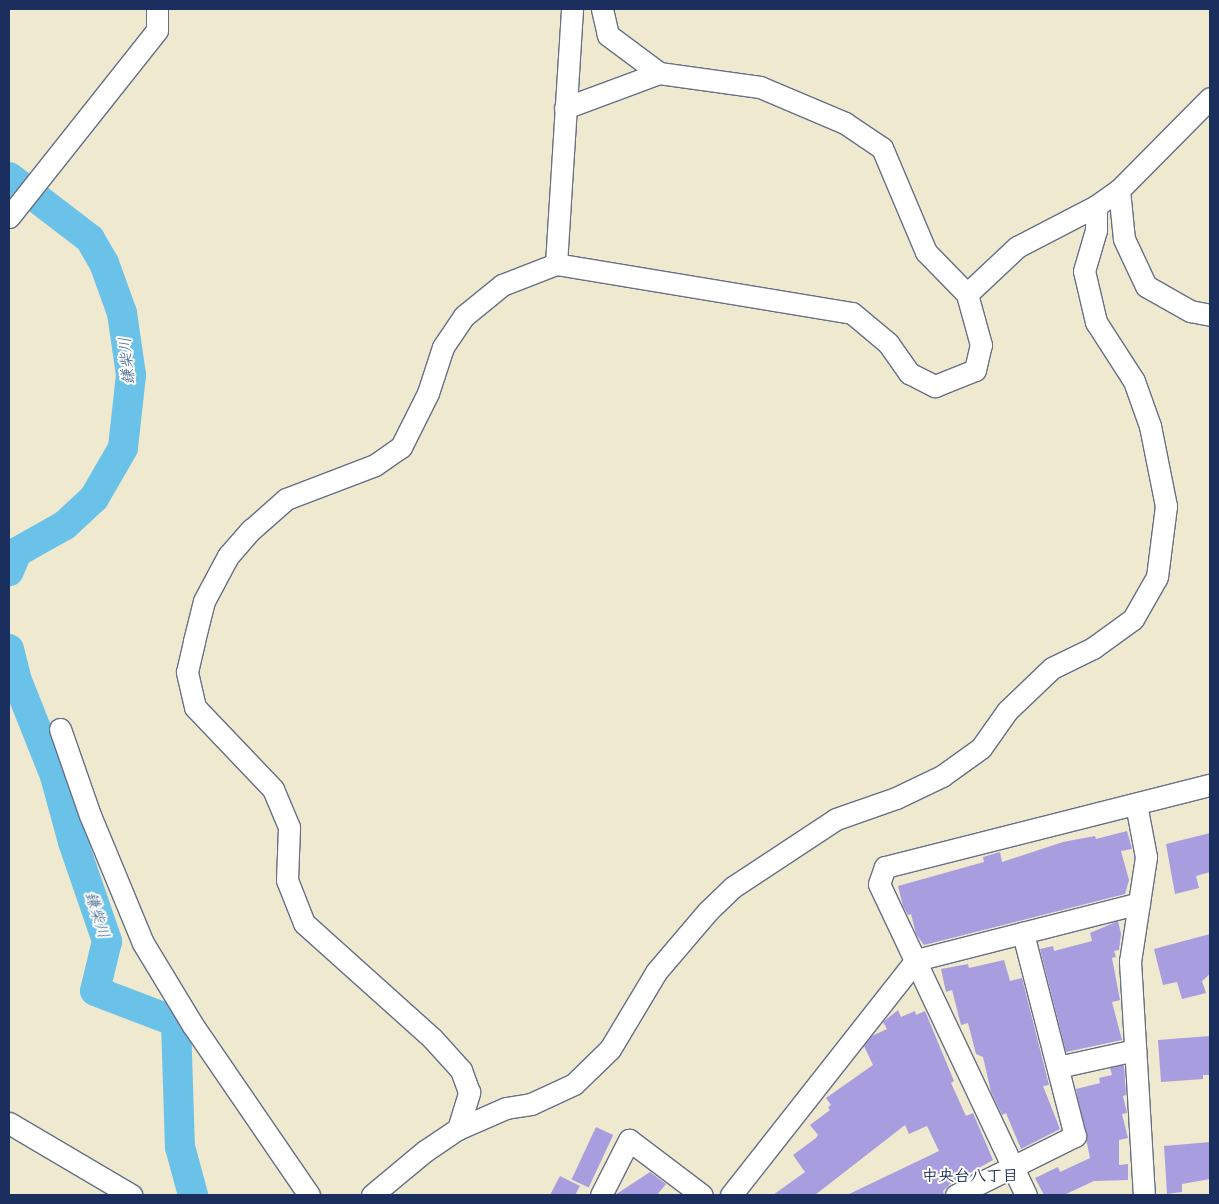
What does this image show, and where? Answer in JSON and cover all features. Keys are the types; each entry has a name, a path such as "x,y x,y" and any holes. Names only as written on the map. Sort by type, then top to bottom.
{"street":[{"path":"14,210 157,30 157,9"},
{"path":"556,264 572,9"},
{"path":"602,9 608,35 659,73"},
{"path":"458,1129 469,1092 461,1070 432,1038 304,923 287,880 289,827 273,789 195,707 187,672 204,601 228,556 251,530 286,498 375,465 401,447 428,393 443,347 464,316 502,285 556,264 852,313 888,343 909,373 935,386 975,370 981,345 967,294 926,252 882,148 845,123 760,87 659,73 565,108"},
{"path":"967,294 1016,247 1096,206 1120,190 1210,98"},
{"path":"1120,190 1124,239 1146,286 1190,311 1210,315"},
{"path":"372,1195 425,1150 458,1129 506,1108 530,1104 574,1084 610,1049 656,972 732,887 836,820 896,798 942,776 982,748 1007,712 1052,668 1093,648 1133,619 1157,577 1166,506 1150,426 1134,381 1096,322 1084,271 1096,230 1096,206"},
{"path":"60,728 90,815 143,943 192,1024 309,1195"},
{"path":"1026,1195 879,884 885,867 1210,785"},
{"path":"1136,804 1146,856 1130,961 1144,1195"},
{"path":"731,1195 916,960 1139,903"},
{"path":"956,1195 1075,1136 1023,933"},
{"path":"1058,1068 1135,1050"},
{"path":"9,1122 131,1195"},
{"path":"601,1195 629,1140 702,1195"}],"building":[{"path":"1127,831 1132,849 1121,851 1129,880 1125,894 924,945 916,934 911,914 908,915 903,906 898,886 984,862 983,857 1000,852 1002,862 1063,842 1095,836 1096,839"},
{"path":"1210,833 1210,872 1196,876 1199,888 1175,894 1166,844"},
{"path":"1118,921 1121,934 1119,950 1114,951 1116,957 1112,958 1120,1000 1112,1002 1122,1040 1066,1052 1040,949 1053,946 1054,951 1092,941 1090,933"},
{"path":"1210,934 1210,974 1202,981 1206,993 1182,999 1177,982 1163,985 1154,949"},
{"path":"1004,960 1010,981 1022,978 1049,1085 1043,1086 1060,1129 1021,1149 1006,1113 1002,1115 991,1092 983,1057 976,1054 968,1023 961,1025 952,990 946,992 941,969 968,964 969,968"},
{"path":"898,1010 901,1017 915,1011 916,1015 925,1011 954,1081 951,1083 966,1116 973,1113 993,1160 950,1184 943,1191 944,1195 847,1195 939,1151 927,1126 909,1134 905,1125 815,1195 773,1195 805,1172 793,1155 818,1135 810,1125 830,1110 828,1107 831,1105 826,1098 873,1065 864,1046 872,1036 887,1029 883,1022"},
{"path":"1210,1036 1210,1075 1203,1075 1203,1079 1161,1082 1158,1040"},
{"path":"1124,1065 1126,1095 1123,1096 1127,1113 1122,1114 1128,1138 1119,1140 1119,1165 1128,1164 1128,1180 1094,1181 1064,1195 1044,1195 1035,1178 1058,1167 1060,1172 1090,1158 1076,1089 1100,1083 1099,1078 1112,1075 1110,1068"},
{"path":"596,1127 613,1135 589,1188 571,1180"},
{"path":"1210,1142 1210,1179 1182,1184 1182,1192 1167,1194 1164,1146"},
{"path":"650,1172 666,1184 657,1195 615,1195"},
{"path":"560,1176 580,1186 575,1195 550,1195"}],"waterway":[{"name":"鎌柴川","path":"9,177 90,239 104,263 122,313 131,375 123,448 94,498 65,525 17,552 9,571"},
{"name":"鎌柴川","path":"9,649 16,678 55,776 73,842 107,941 95,991 176,1022 180,1147 193,1195"}],"district":[{"name":"中央台八丁目","path":"970,1176"}]}
